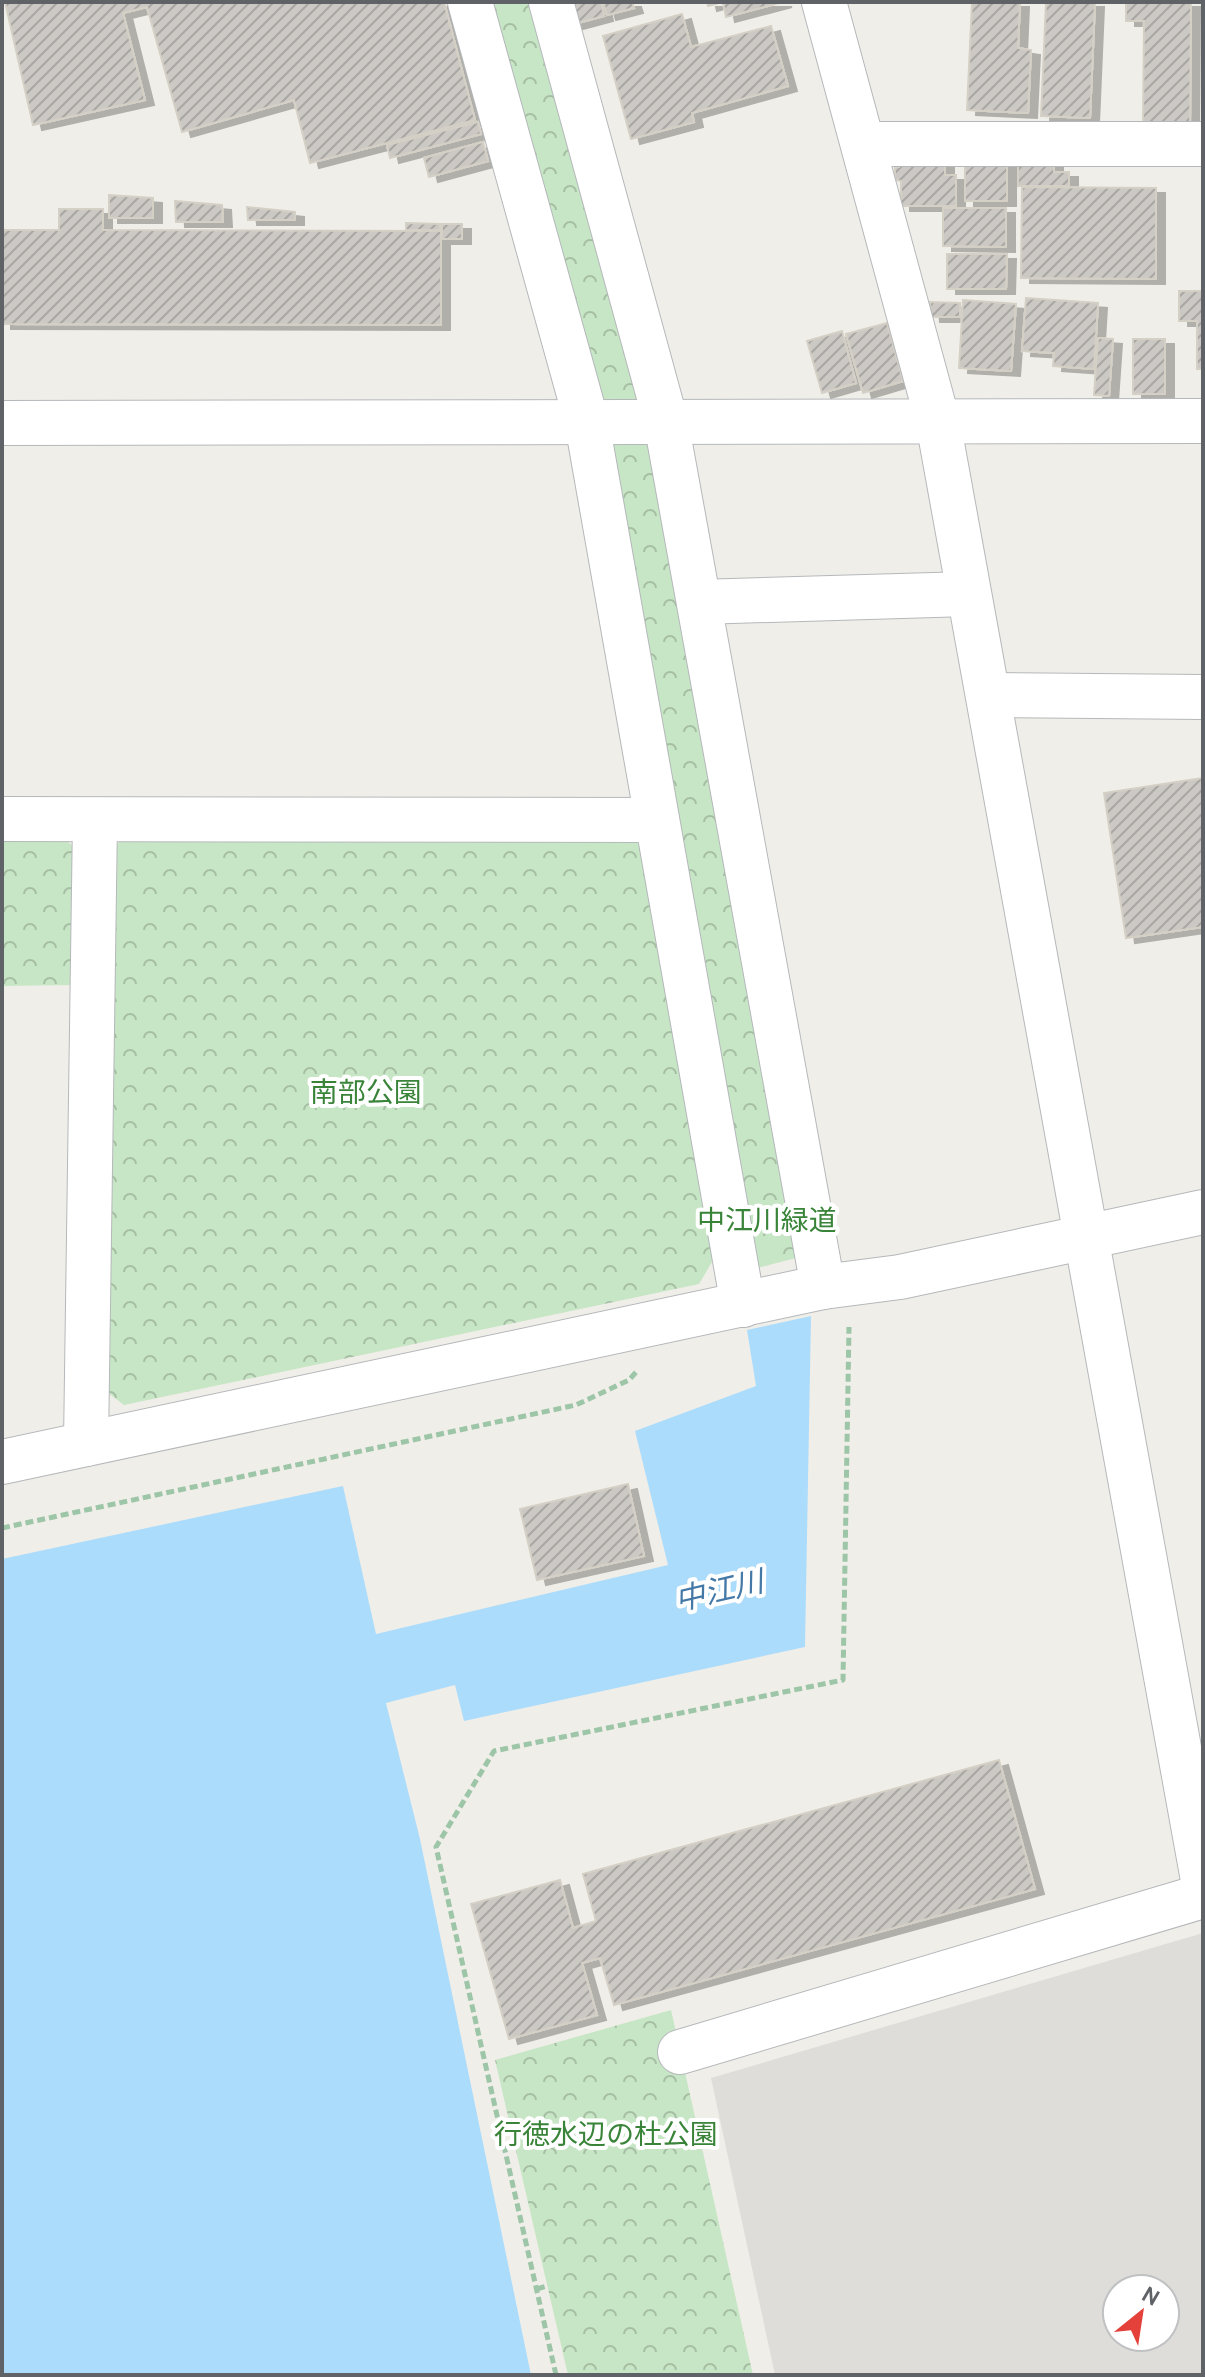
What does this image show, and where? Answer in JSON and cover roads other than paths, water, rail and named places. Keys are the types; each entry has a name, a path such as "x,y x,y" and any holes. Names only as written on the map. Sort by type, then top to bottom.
{"street":[{"path":"470,2 587,423 743,1305"},
{"path":"551,2 666,422 699,602 836,1285"},
{"path":"824,2 938,422 1203,1880"},
{"path":"865,144 1203,144"},
{"path":"2,423 1203,421"},
{"path":"699,602 968,594"},
{"path":"988,695 1203,697"},
{"path":"2,819 657,820"},
{"path":"86,1444 95,820"},
{"path":"2,1462 836,1285 900,1277 1203,1212"},
{"path":"680,2052 1203,1896"}],"water":[{"name":"中江川","path":"811,1316 805,1647 464,1721 455,1685 386,1703 420,1839 531,2375 2,2375 2,1559 343,1486 376,1634 668,1565 635,1431 756,1386 747,1330"}],"park label":[{"name":"南部公園","path":"366,1092"},
{"name":"中江川緑道","path":"767,1220"},
{"name":"行徳水辺の杜公園","path":"606,2134"}]}
